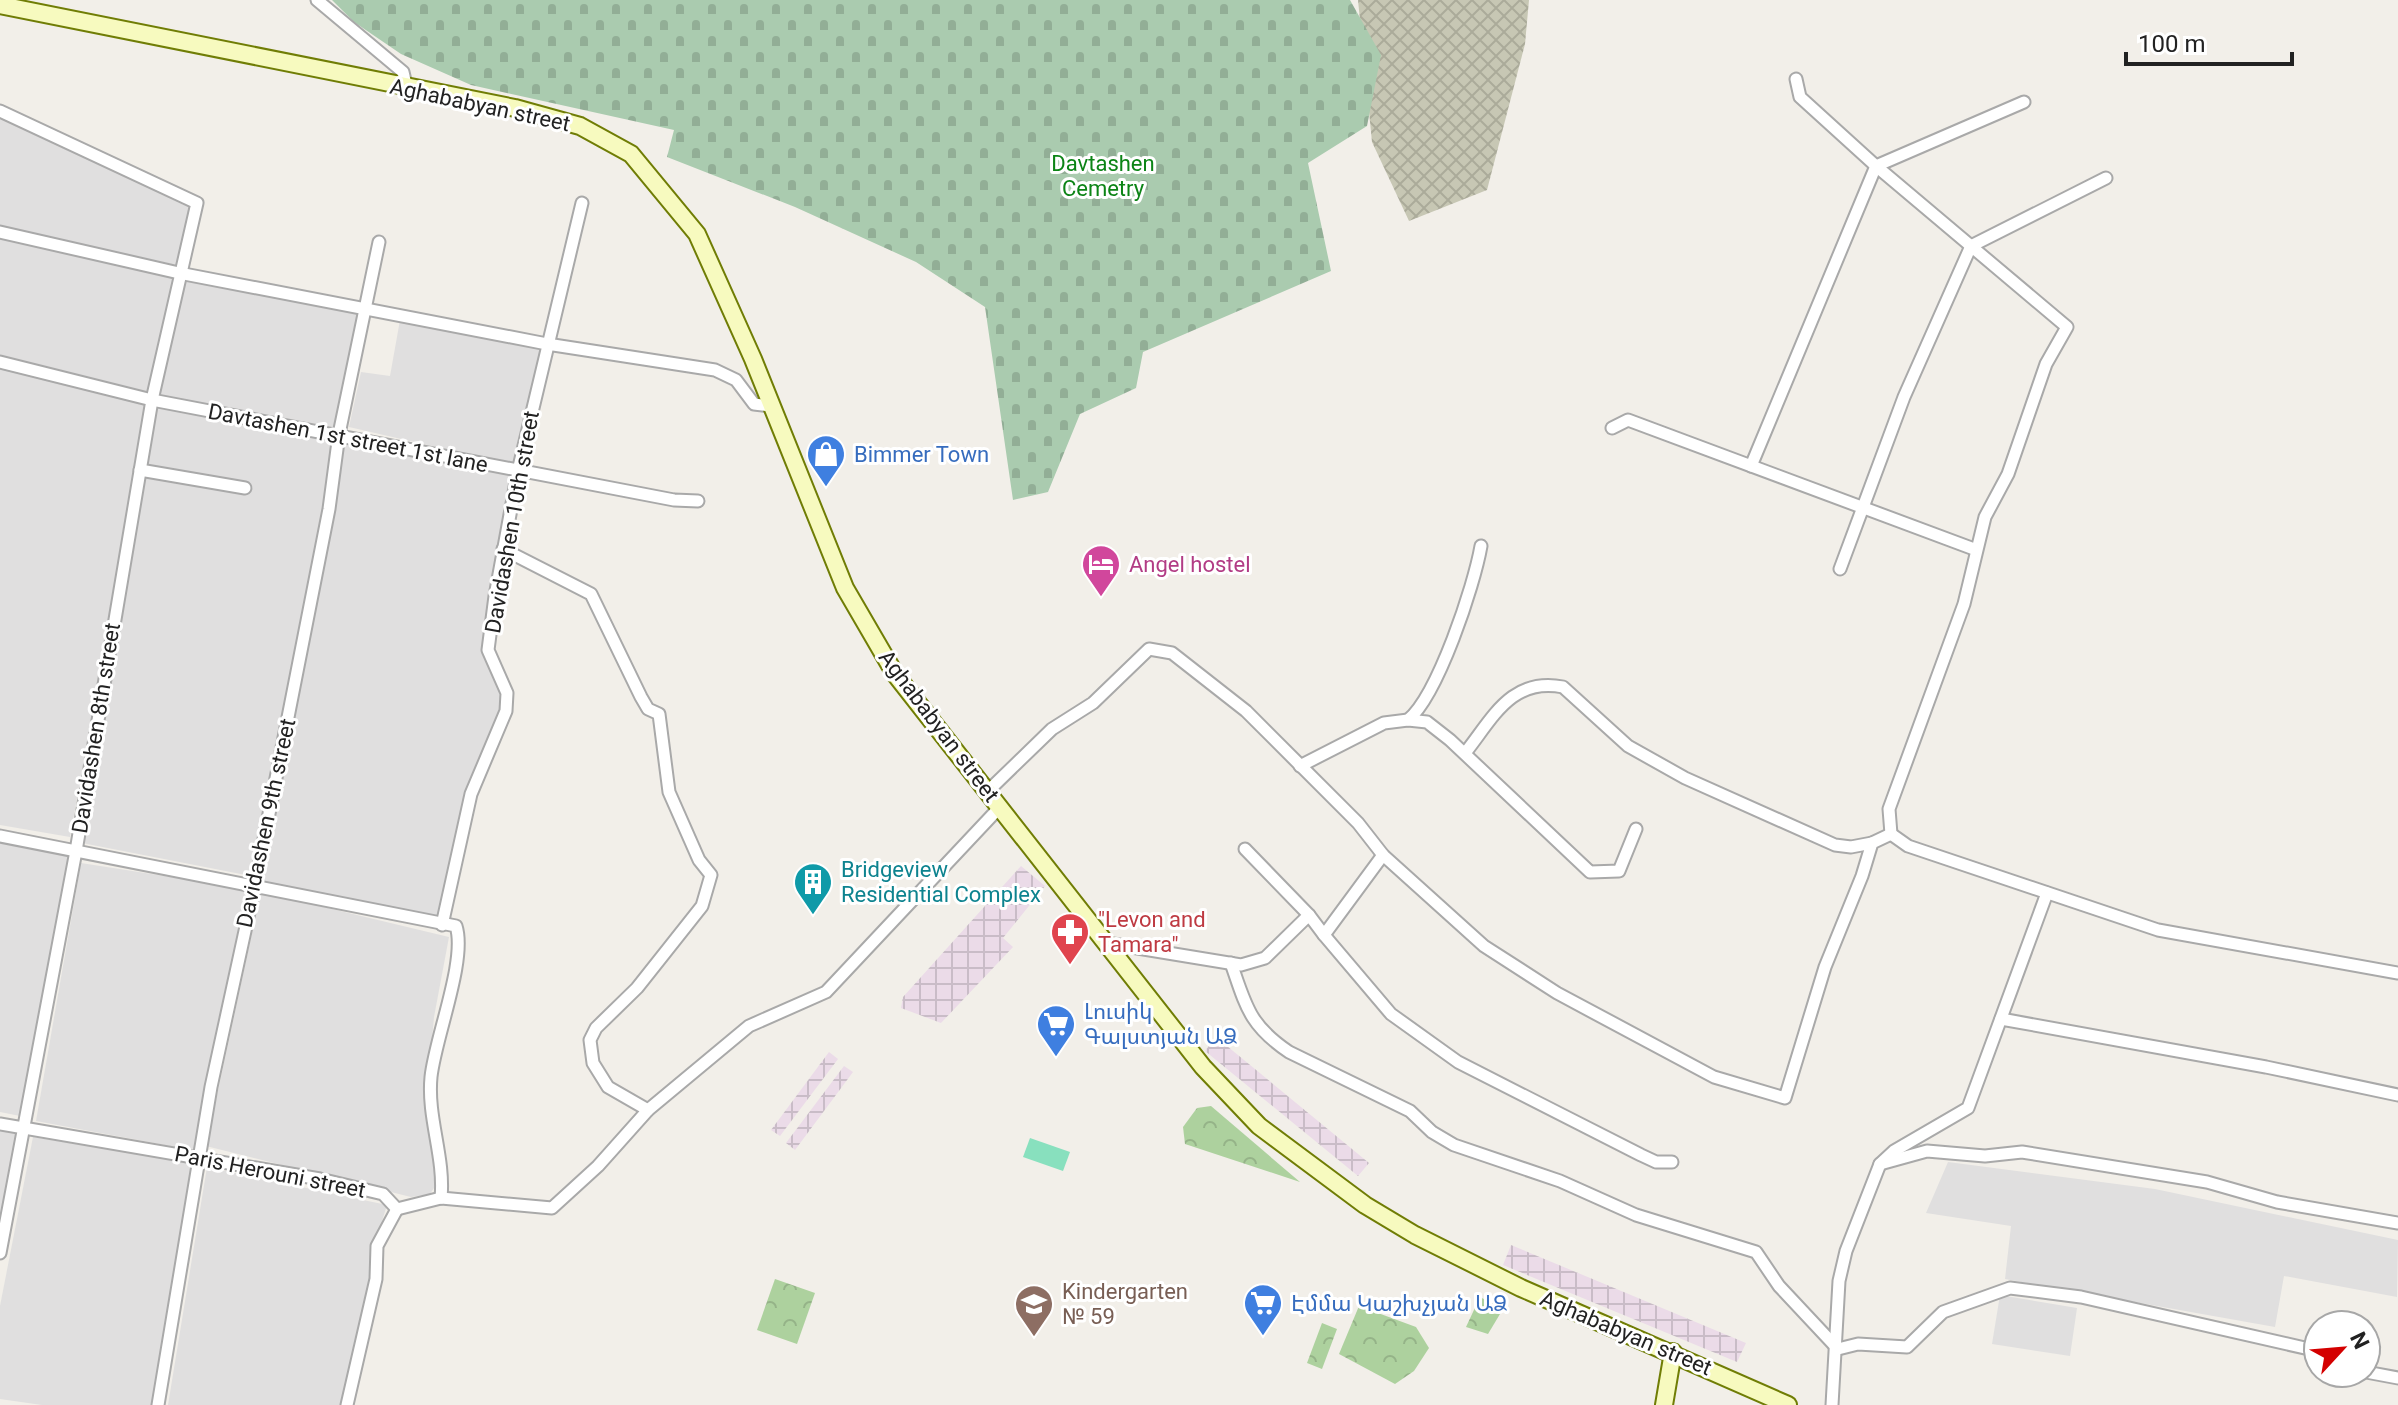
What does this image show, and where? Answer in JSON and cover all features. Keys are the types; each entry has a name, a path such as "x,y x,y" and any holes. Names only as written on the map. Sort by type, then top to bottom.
{"street":[{"path":"317,0 403,72 407,89"},
{"name":"Aghababyan street","path":"10,4 407,89 515,108 580,126 631,154 697,234 845,588 895,674 1203,1067 1259,1126 1365,1205 1415,1235 1521,1288 1788,1405"},
{"path":"1796,79 1800,97 1876,166 2067,327 2046,364 2013,460 1985,517 1974,549 1964,604 1889,809 1891,834"},
{"path":"1751,466 1876,166 2024,102"},
{"name":"Davidashen 8th street","path":"0,111 197,203 152,400 76,851 0,1253"},
{"path":"1840,569 1904,397 1971,246 2106,178"},
{"name":"Davidashen 10th street","path":"442,925 471,794 506,711 507,693 488,650 503,549 518,471 582,203"},
{"path":"0,232 179,273 547,344 715,370 736,380 754,404 770,406"},
{"name":"Davidashen 9th street","path":"158,1405 214,1072 255,885 329,509 339,434 379,242"},
{"name":"Davtashen 1st street 1st lane","path":"0,362 152,400 674,500 698,501"},
{"path":"1612,428 1628,420 1974,549"},
{"path":"140,470 245,488"},
{"path":"1408,720 1424,701 1465,605 1481,546"},
{"path":"503,549 591,594 641,697 648,709 659,714 669,792 699,860 711,875 702,906 637,988 596,1028 590,1040 593,1063 612,1091 648,1110"},
{"path":"987,792 1052,729 1093,703 1139,655 1149,649 1172,653 1229,696 1358,823 1383,855 1484,946 1557,993 1714,1077 1785,1098 1825,967 1872,843"},
{"path":"1465,753 1508,699 1529,686 1563,687 1628,746 1685,778 1835,845 1851,847 1872,843 1891,834"},
{"path":"1300,766 1384,723 1408,720 1427,722 1465,753 1590,872 1619,871 1636,829"},
{"path":"347,1405 376,1279 377,1246 397,1209 441,1198 552,1208 598,1166 648,1110 749,1026 826,992 999,808"},
{"path":"1891,834 1908,846 2158,930 2398,973"},
{"path":"0,836 456,926 459,936 431,1076 433,1119 444,1173 441,1198"},
{"path":"1245,849 1309,915 1391,1014 1458,1062 1641,1155 1656,1162 1672,1162"},
{"path":"1324,935 1383,855"},
{"path":"1832,1405 1838,1349 1839,1281 1846,1251 1880,1164 1894,1151 1968,1108 2047,893"},
{"path":"1107,943 1231,963 1265,958 1309,915"},
{"path":"1231,963 1250,1017 1263,1033 1289,1052 1410,1111 1432,1132 1454,1145 1560,1181 1636,1215 1756,1252 1799,1310 1838,1349"},
{"path":"2001,1019 2266,1067 2398,1095"},
{"name":"Paris Herouni street","path":"0,1124 121,1147 202,1156 383,1194 397,1209"},
{"path":"1880,1164 1927,1151 1985,1156 2022,1152 2207,1182 2277,1202 2398,1223"},
{"path":"1838,1349 1858,1344 1907,1347 1943,1312 2010,1288 2081,1297 2302,1347"},
{"path":"1664,1405 1673,1352"}],"shaded area":[{"path":"1358,0 1529,0 1525,44 1487,190 1409,221 1372,142"},
{"path":"0,115 191,207 176,265 0,226"},
{"path":"0,238 174,276 149,393 0,357"},
{"path":"184,279 358,313 337,428 159,395"},
{"path":"400,320 542,348 514,465 349,427 361,372 390,376"},
{"path":"0,367 148,402 70,837 0,825"},
{"path":"156,404 335,438 315,559 251,876 82,843"},
{"path":"339,434 518,471 488,650 507,693 471,794 442,925 255,885"},
{"path":"0,842 69,855 20,1116 0,1112"},
{"path":"81,863 248,889 197,1151 36,1121"},
{"path":"1021,866 1045,886 1003,938 1013,947 941,1023 901,1008 903,997"},
{"path":"261,892 449,937 434,1017 426,1109 436,1185 430,1194 411,1197 206,1146"},
{"path":"1216,1037 1369,1163 1358,1176 1205,1051"},
{"path":"829,1052 838,1059 780,1136 771,1130"},
{"path":"844,1066 853,1072 795,1150 786,1143"},
{"path":"0,1127 18,1131 0,1230"},
{"path":"33,1137 197,1164 153,1405 42,1405 0,1399 0,1306"},
{"path":"1948,1162 2155,1189 2398,1240 2397,1297 2284,1276 2275,1327 2005,1279 2011,1226 1926,1213"},
{"path":"207,1167 387,1205 374,1247 365,1322 345,1405 168,1405"},
{"path":"1511,1245 1746,1343 1737,1362 1503,1265"},
{"path":"2000,1295 2077,1308 2070,1356 1992,1344"}],"green space":[{"name":"Davtashen Cemetry","path":"332,0 1350,0 1381,55 1367,126 1308,163 1331,271 1143,352 1136,388 1080,414 1048,492 1013,500 985,307 916,262 795,207 667,157 674,130 471,85 401,54 354,22"},
{"path":"1211,1106 1300,1182 1185,1144 1183,1127 1197,1108"},
{"path":"1030,1138 1070,1152 1063,1171 1023,1157"},
{"path":"775,1279 815,1293 797,1344 757,1330"},
{"path":"1480,1297 1503,1309 1488,1334 1466,1327"},
{"path":"1359,1306 1416,1327 1429,1348 1414,1371 1395,1384 1339,1354"},
{"path":"1322,1323 1337,1329 1322,1369 1307,1363"}],"place":[{"name":"Bimmer Town","path":"826,488"},
{"name":"Angel hostel","path":"1101,598"},
{"name":"Bridgeview Residential Complex","path":"813,916"},
{"name":"\"Levon and Tamara\"","path":"1070,966"},
{"name":"Լուսիկ Գալստյան ԱՁ","path":"1056,1058"},
{"name":"Էմմա Կաշխչյան ԱՁ","path":"1263,1337"},
{"name":"Kindergarten № 59","path":"1034,1338"}]}
